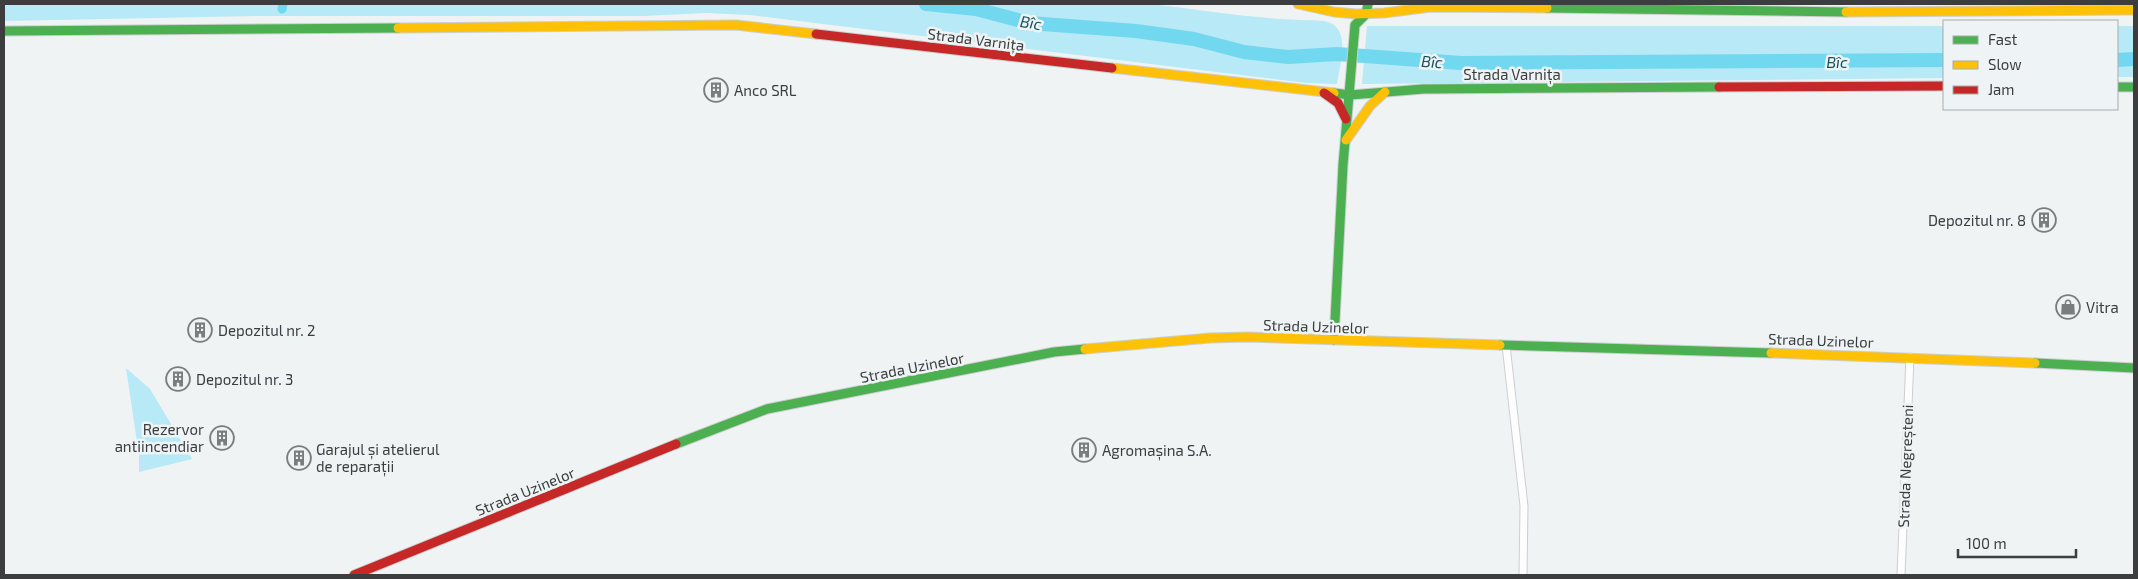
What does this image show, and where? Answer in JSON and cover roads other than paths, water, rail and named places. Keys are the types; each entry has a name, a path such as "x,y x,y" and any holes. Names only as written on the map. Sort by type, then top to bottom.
{"main road":[{"path":"1298,4 1344,8 1366,14 1431,7 1835,12 2134,10"},
{"path":"1354,29 1366,14 1368,4"},
{"path":"1416,4 1431,7"},
{"path":"1334,340 1346,122 1351,84 1354,29 1344,8"},
{"name":"Strada Varnița","path":"4,31 736,25 1350,95 1432,88 1943,86"},
{"path":"2118,87 2134,87"},
{"path":"1345,142 1366,111 1386,92"},
{"path":"1324,93 1338,103 1346,122"},
{"name":"Strada Uzinelor","path":"354,575 767,409 1054,352 1210,338 1910,356 2134,368"}],"street":[{"path":"1506,345 1524,506 1523,575"},
{"name":"Strada Negreșteni","path":"1901,575 1910,356"}],"waterway":[{"path":"282,9 283,4"},
{"name":"Bîc","path":"926,4 976,9 1029,23 1136,31 1194,39 1244,52 1288,57 1337,54 1461,63 1943,60"},
{"name":"Bîc","path":"2118,60 2134,59"}],"place":[{"name":"Anco SRL","path":"716,90"},
{"name":"Depozitul nr. 8","path":"2044,220"},
{"name":"Vitra","path":"2068,307"},
{"name":"Depozitul nr. 2","path":"200,330"},
{"name":"Depozitul nr. 3","path":"178,379"},
{"name":"Rezervor antiincendiar","path":"222,438"},
{"name":"Agromașina S.A.","path":"1084,450"},
{"name":"Garajul și atelierul de reparații","path":"299,458"}]}
